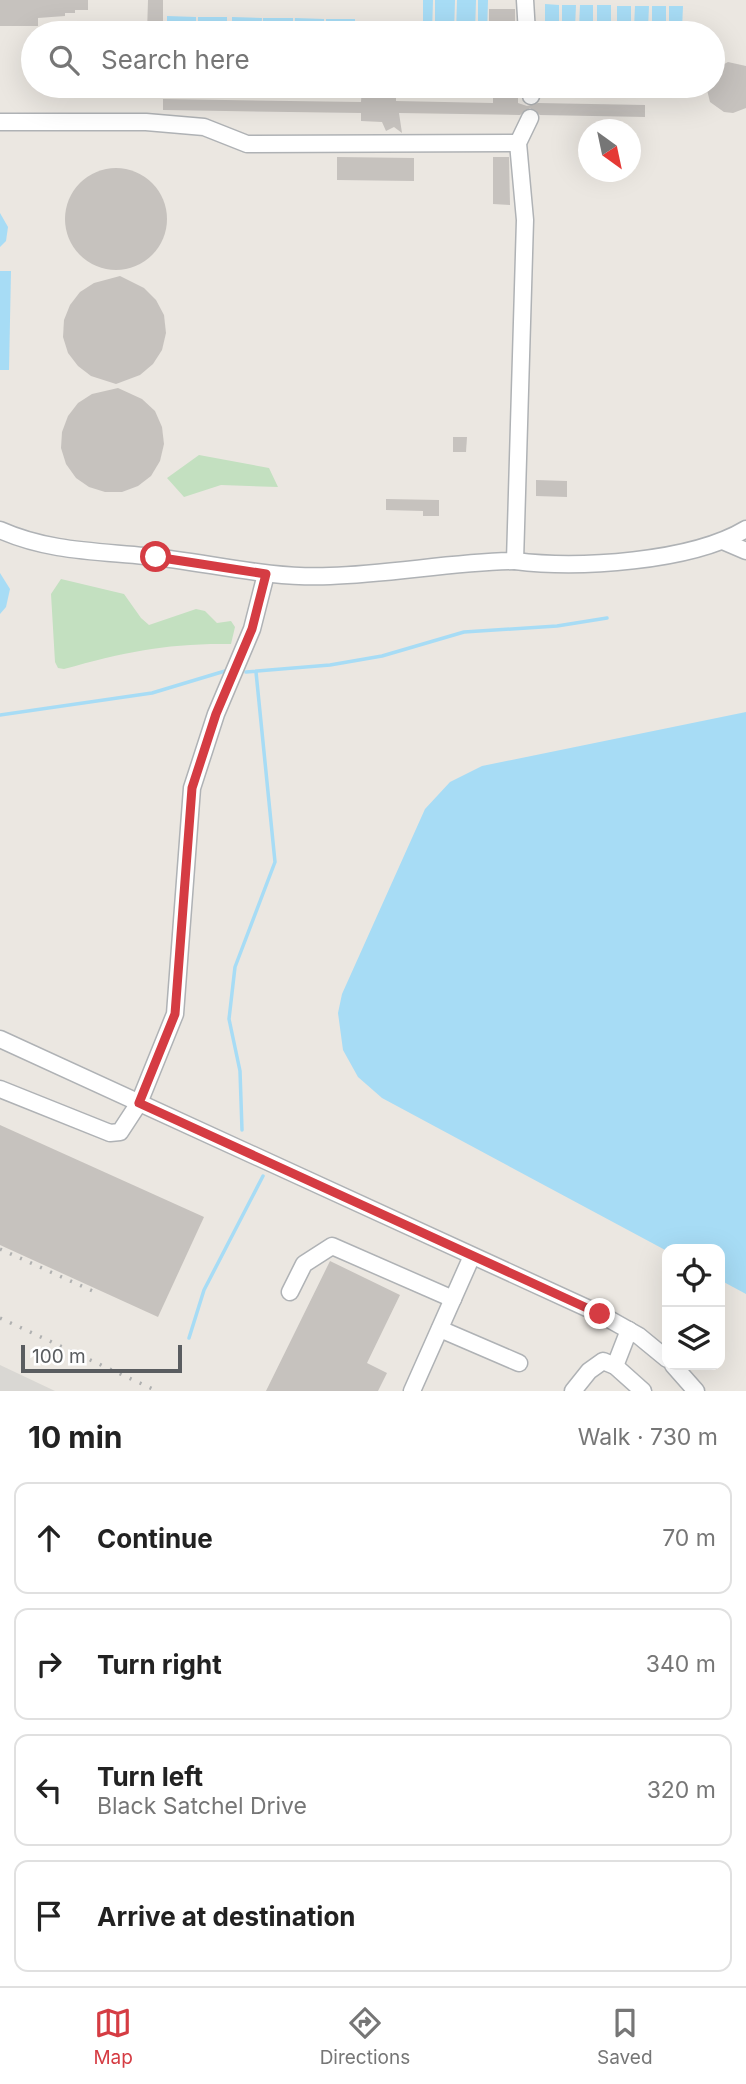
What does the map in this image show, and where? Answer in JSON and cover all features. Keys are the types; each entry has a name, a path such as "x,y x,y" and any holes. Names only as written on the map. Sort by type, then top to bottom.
{"street":[{"path":"525,0 526,21"},
{"path":"515,561 525,220 518,143 530,118"},
{"path":"0,122 146,122 204,127 247,145 518,143"},
{"path":"0,530 32,544 156,557 266,574 328,576 481,561 515,561 552,566 638,559 725,542 746,529"},
{"path":"725,542 746,551"},
{"path":"0,1089 110,1133 120,1132 139,1103 175,1014 192,788 216,714 245,651 266,574"},
{"path":"0,1038 629,1330 662,1355"},
{"path":"290,1292 304,1264 332,1246 453,1299"},
{"path":"412,1391 472,1256"},
{"path":"440,1329 519,1363"},
{"path":"615,1366 629,1330"},
{"path":"573,1391 595,1364 603,1361 615,1366 643,1391"},
{"path":"677,1370 696,1391"}],"shaded area":[{"path":"0,1365 55,1391 0,1391"}],"green space":[{"path":"199,455 269,468 278,487 221,485 184,497 167,478"},
{"path":"61,579 124,594 149,625 196,609 205,611 217,623 231,621 235,627 231,644 166,647 127,653 64,669 58,668 55,662 51,594"}],"water":[{"path":"423,0 433,0 432,21 423,21"},
{"path":"435,0 455,0 454,21 435,21"},
{"path":"457,0 476,0 475,21 456,21"},
{"path":"478,0 488,0 487,21 478,21"},
{"path":"545,4 559,5 559,21 545,21"},
{"path":"562,5 576,5 575,21 562,21"},
{"path":"580,5 593,5 593,21 579,21"},
{"path":"597,5 611,5 611,21 597,21"},
{"path":"617,6 631,6 631,21 617,21"},
{"path":"635,6 649,6 648,21 634,21"},
{"path":"652,6 666,6 666,21 652,21"},
{"path":"669,6 683,6 682,21 669,21"},
{"path":"167,16 196,17 196,21 167,21"},
{"path":"198,17 227,17 227,21 198,21"},
{"path":"232,17 262,18 262,21 232,21"},
{"path":"263,18 293,18 293,21 263,21"},
{"path":"295,18 324,19 324,21 295,21"},
{"path":"326,19 355,19 355,21"},
{"path":"0,213 8,227 6,241 0,247"},
{"path":"0,271 11,271 9,370 0,370"},
{"path":"0,573 10,589 6,607 0,614"},
{"path":"746,712 746,1294 725,1283 725,1244 662,1244 662,1248 382,1098 358,1077 343,1050 338,1013 342,994 425,809 450,782 482,766"}],"building":[{"path":"0,0 88,0 88,10 75,10 75,13 65,13 65,16 38,18 38,21 21,21 21,26 0,26"},
{"path":"148,0 163,0 163,21 147,21"},
{"path":"489,9 515,9 515,21 489,21"},
{"path":"725,64 746,66 746,108 733,113 724,112 710,102 709,98 725,98"},
{"path":"361,98 396,98 396,101 493,103 493,98 518,98 518,103 527,106 538,103 645,105 645,117 540,115 530,108 520,115 399,113 402,133 394,127 386,131 382,122 361,121 361,113 163,110 163,99 361,102"},
{"path":"337,157 414,158 414,181 337,180"},
{"path":"493,157 509,157 510,205 493,204"},
{"path":"116,168 136,172 152,183 163,199 167,219 163,239 152,255 136,266 116,270 96,266 80,255 69,239 65,219 69,199 80,183 96,172"},
{"path":"120,276 144,288 156,300 164,315 166,333 162,350 153,364 140,375 116,384 91,376 78,366 68,353 63,337 64,320 70,305 80,292 94,283"},
{"path":"118,388 142,399 155,411 162,427 164,444 160,461 151,476 138,486 122,492 105,492 89,487 76,478 66,464 61,448 62,432 68,416 78,403 92,394"},
{"path":"453,437 467,437 466,452 453,452"},
{"path":"536,480 567,481 567,497 536,496"},
{"path":"386,499 439,500 439,516 423,516 423,511 386,510"},
{"path":"0,1125 204,1217 158,1317 0,1245"},
{"path":"330,1261 400,1295 367,1363 387,1373 378,1391 266,1391"}],"waterway":[{"path":"246,672 330,665 382,656 464,632 557,626 607,618"},
{"path":"0,715 152,693 225,671"},
{"path":"242,1130 240,1071 229,1019 235,967 275,862 256,672"},
{"path":"189,1338 204,1290 263,1176"}],"railway":[{"path":"0,1249 97,1293"},
{"path":"0,1318 157,1391"}],"route":[{"path":"156,557 266,574 241,662 216,714 192,788 175,1014 139,1103 600,1314"}]}
